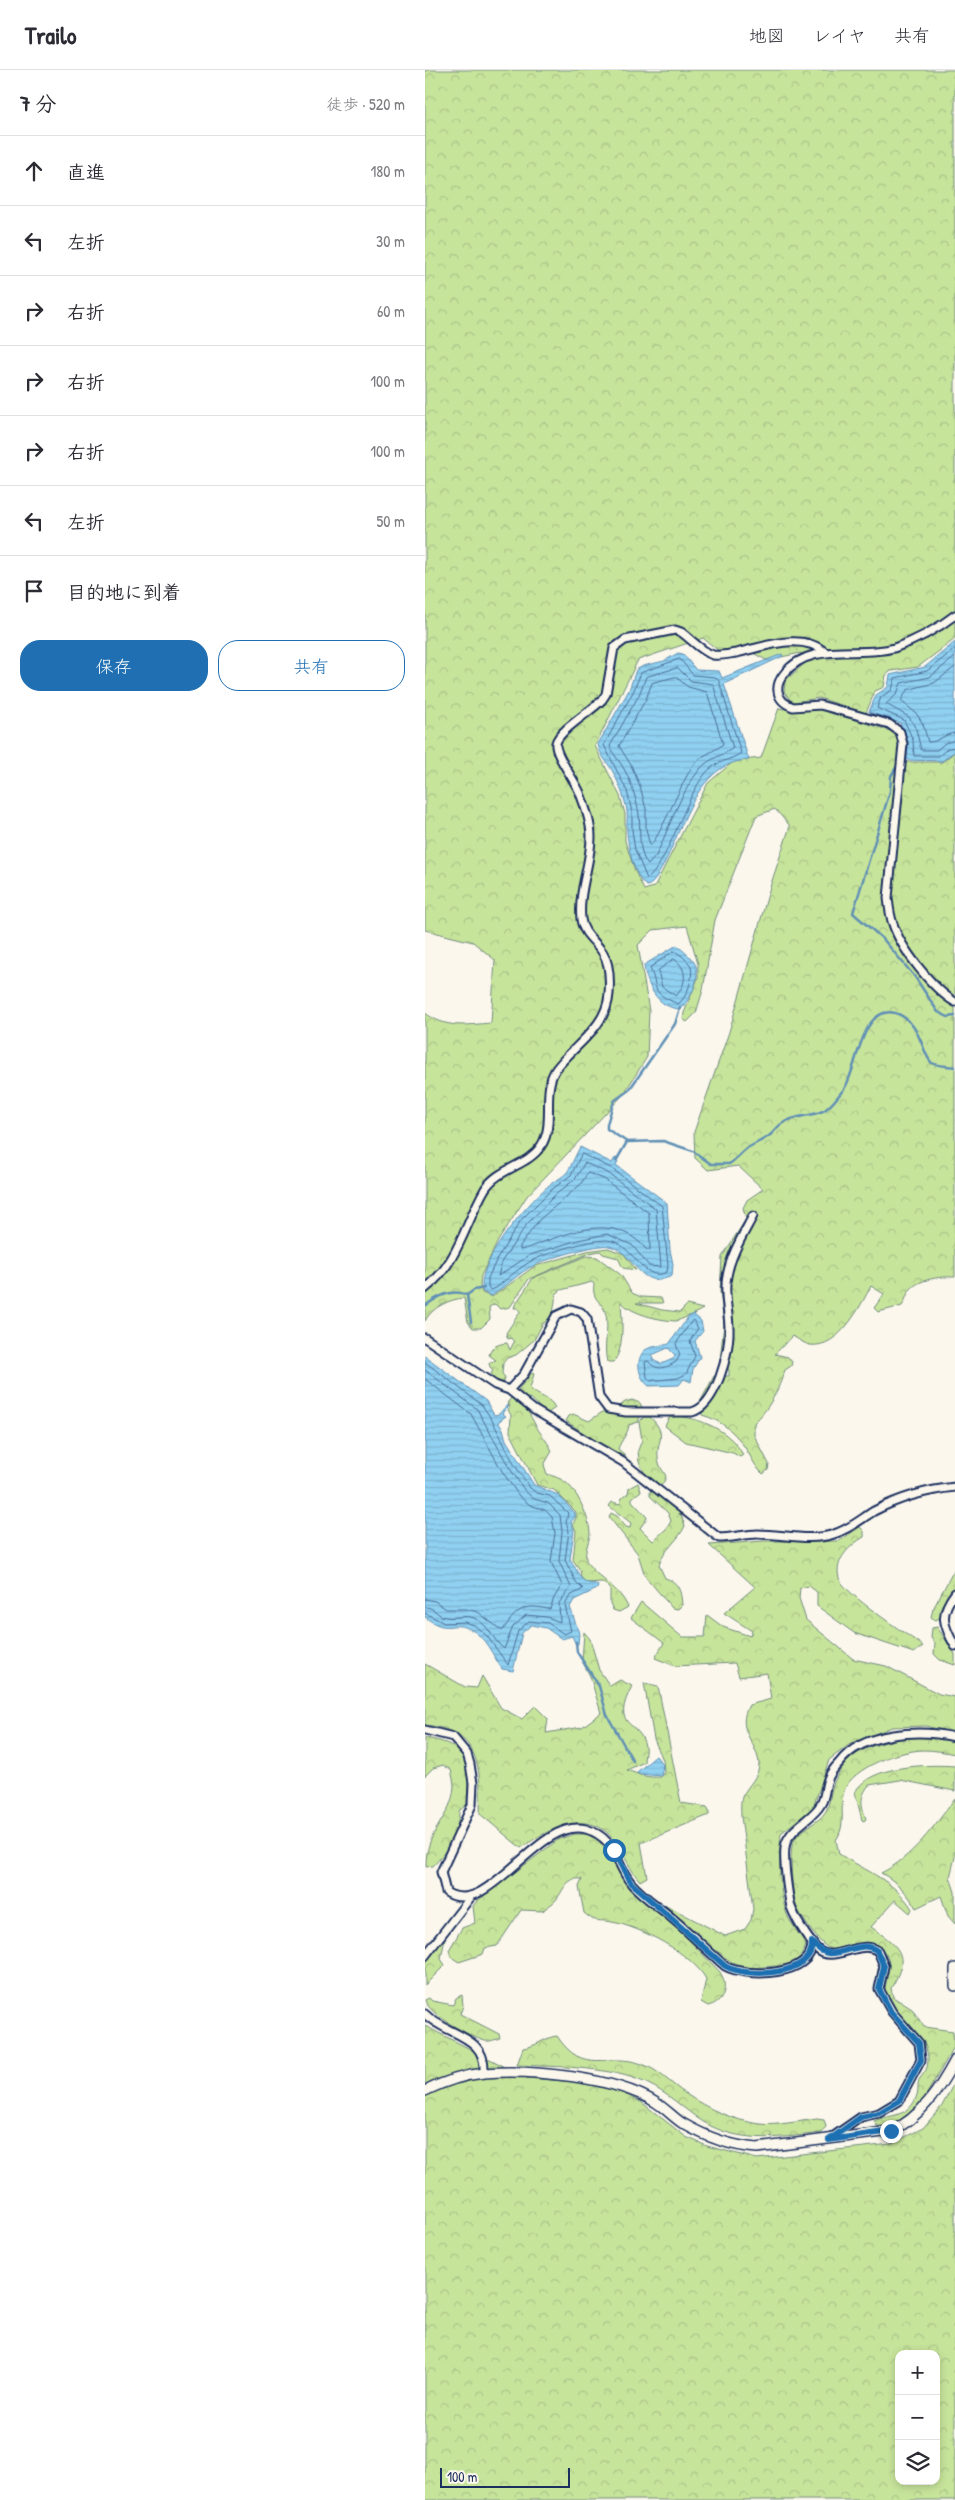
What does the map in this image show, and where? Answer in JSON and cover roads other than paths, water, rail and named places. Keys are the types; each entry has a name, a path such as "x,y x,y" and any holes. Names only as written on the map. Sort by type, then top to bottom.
{"street":[{"path":"955,616 939,627 893,648 826,653 805,658 789,668 779,683 780,698 793,707 820,705 889,724 900,732 903,744 889,890 889,911 893,926 909,953 936,987 955,1002"},
{"path":"425,1288 453,1254 465,1235 485,1189 493,1179 541,1148 548,1123 553,1075 600,1020 606,1008 609,996 607,963 599,948 589,938 581,919 582,893 591,837 590,823 576,783 556,750 556,742 560,734 603,700 606,694 614,648 625,640 675,630 681,632 712,654 725,655 795,642 809,643 819,647 826,653"},
{"path":"509,1390 524,1374 556,1316 571,1309 581,1312 587,1319 599,1397 608,1409 626,1412 692,1412 701,1410 709,1400 728,1348 729,1329 725,1299 726,1278 731,1261 753,1216"},
{"path":"425,1338 495,1386 509,1390 534,1410 623,1462 719,1538 756,1534 817,1537 833,1534 854,1525 884,1506 902,1499 931,1490 955,1487"},
{"path":"955,1593 945,1611 944,1628 955,1646"},
{"path":"425,1730 453,1737 467,1754 471,1764 473,1783 472,1805 441,1872 446,1892 453,1897 469,1898 479,1894 556,1835 575,1828 585,1829 597,1833 606,1841 620,1860 631,1883 725,1966 733,1970 767,1972 795,1968 807,1958 812,1949 812,1942"},
{"path":"829,2140 861,2117 879,2113 899,2101 921,2060 919,2043 891,2012 879,1989 884,1966 877,1951 865,1947 829,1954 822,1953 812,1942 791,1906 786,1843 792,1832 812,1816 822,1803 827,1780 839,1761 857,1747 900,1734 925,1732 955,1737"},
{"path":"425,1956 469,1898"},
{"path":"955,1968 955,1986"},
{"path":"425,2014 432,2021 478,2048 485,2063 484,2073"},
{"path":"425,2090 484,2073 529,2074 588,2080 627,2087 655,2102 682,2122 720,2142 738,2147 757,2148 891,2131 903,2126 925,2106 955,2060"}],"water":[{"path":"955,642 955,751 942,761 907,760 908,742 900,723 869,712 876,695 888,687 890,675 925,667"},
{"path":"678,653 683,654 696,670 719,671 722,678 782,654 783,656 724,684 749,760 730,764 715,773 703,786 692,803 659,873 652,883 646,886 638,875 630,853 624,797 598,744 629,690 636,670 643,666 664,661"},
{"path":"677,945 693,960 697,972 693,990 680,1009 672,1008 665,1004 654,994 647,980 644,965"},
{"path":"580,1147 612,1163 615,1158 618,1161 616,1165 667,1203 670,1250 673,1264 672,1276 660,1280 651,1279 644,1275 626,1255 609,1246 603,1246 572,1252 541,1262 523,1272 491,1296 483,1292 482,1280 486,1267 504,1236 538,1195 566,1173"},
{"path":"693,1314 701,1321 703,1331 695,1341 700,1357 693,1369 691,1382 684,1379 679,1385 649,1386 640,1374 639,1364 642,1354 647,1349 669,1344 689,1316","holes":["668,1348 675,1355 673,1359 661,1364 653,1360 652,1355"]},
{"path":"425,1356 486,1401 494,1415 499,1414 507,1405 509,1406 502,1413 506,1416 498,1422 503,1429 506,1440 534,1485 558,1495 575,1513 575,1517 571,1522 574,1530 570,1559 583,1580 598,1586 597,1589 574,1600 570,1607 579,1633 578,1644 576,1645 572,1636 562,1639 546,1628 531,1625 522,1633 513,1671 502,1669 484,1641 475,1632 464,1627 439,1625 425,1617"},
{"path":"656,1756 663,1765 661,1776 638,1774 637,1772"}],"waterway":[{"path":"897,766 891,776 890,791 853,913 883,939 915,977 938,1012 948,1017 955,1016"},
{"path":"680,1008 675,1024 629,1090 614,1101 607,1129 627,1142 663,1141 693,1151 711,1164 729,1164 746,1149 769,1136 788,1120 818,1113 829,1107 849,1080 867,1028 884,1013 895,1013 904,1017 910,1023 932,1063 955,1067"},
{"path":"616,1161 627,1142"},
{"path":"425,1306 445,1294 456,1292 467,1295 474,1290 484,1288"},
{"path":"467,1295 471,1322"},
{"path":"576,1642 577,1652 599,1686 607,1715 633,1761"}]}
